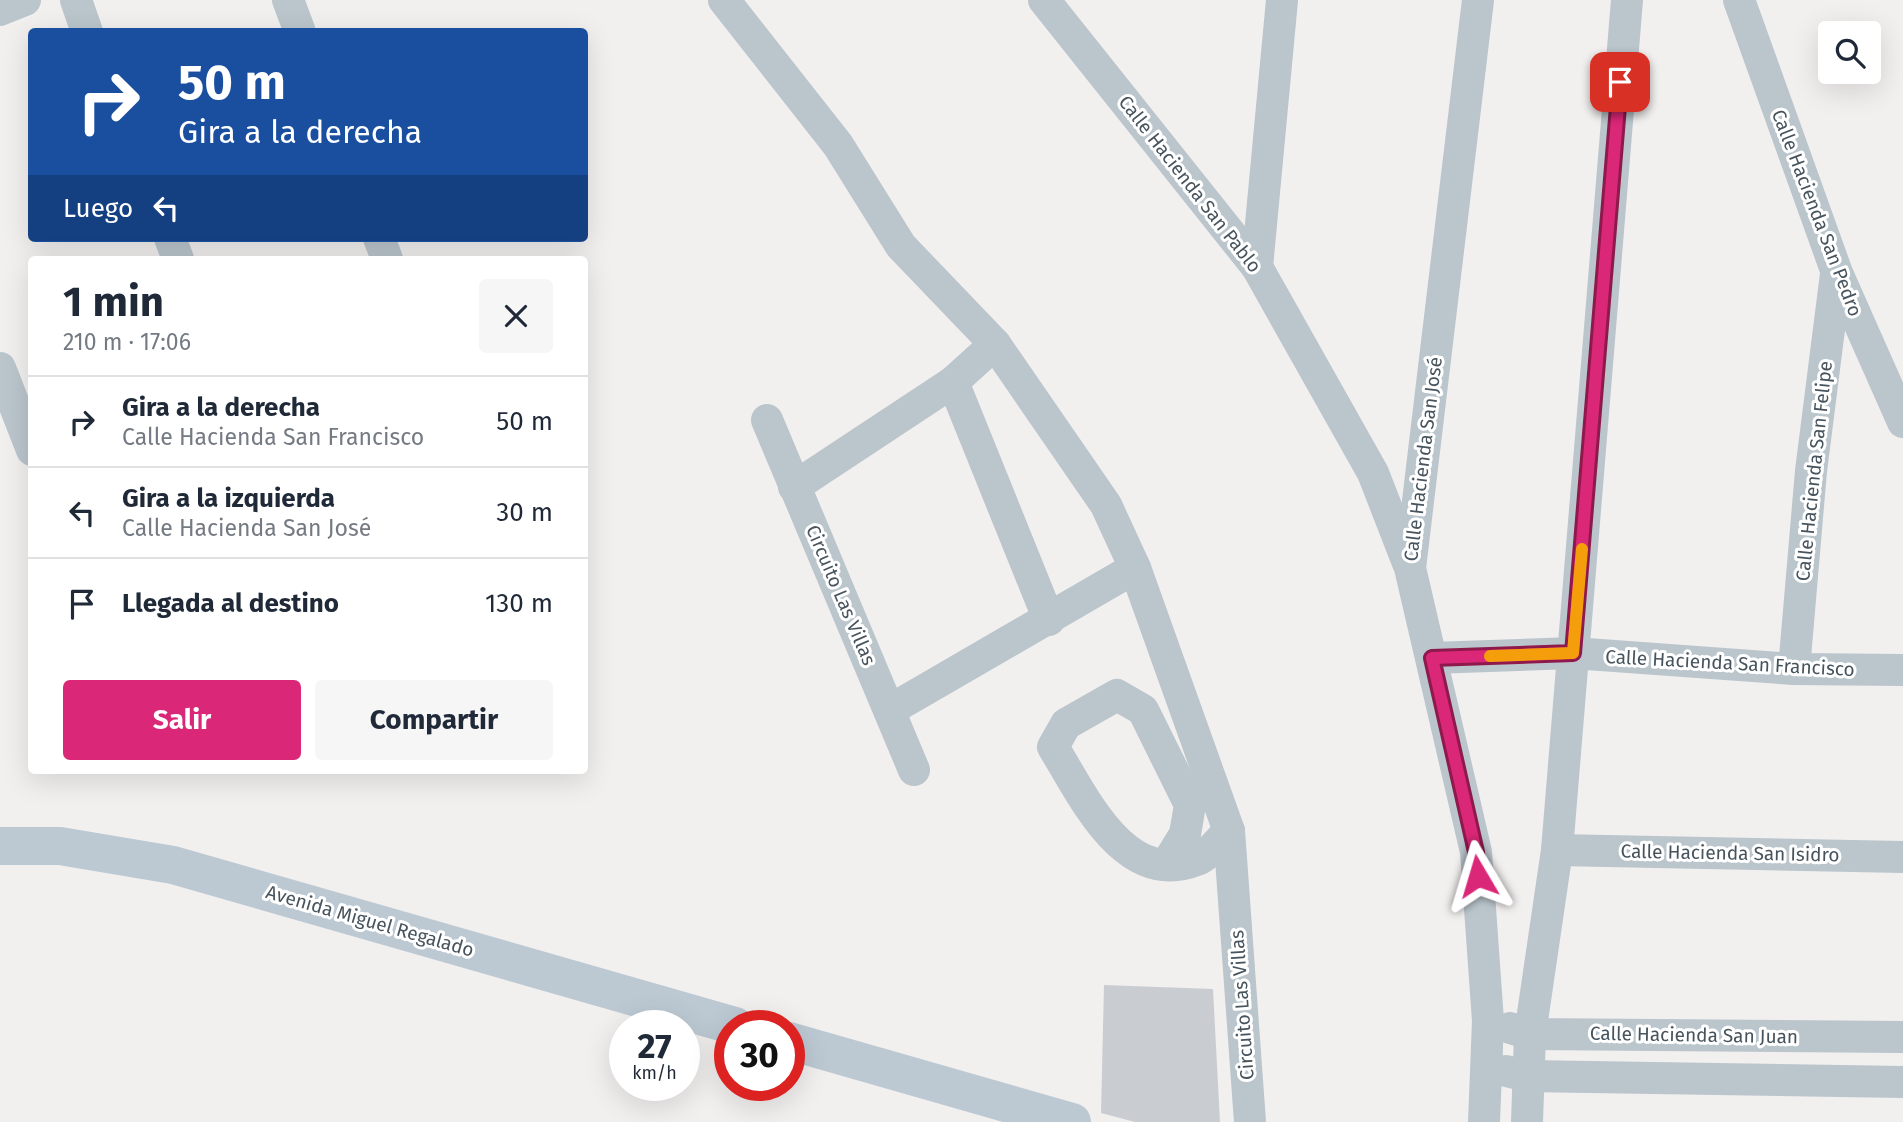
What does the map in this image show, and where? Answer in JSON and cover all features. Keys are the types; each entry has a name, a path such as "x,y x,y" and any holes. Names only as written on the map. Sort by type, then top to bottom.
{"street":[{"path":"0,10 25,0"},
{"path":"76,0 86,28"},
{"path":"288,0 298,28"},
{"name":"Circuito Las Villas","path":"724,0 838,145 901,246 995,344 1106,505 1135,568 1229,831 1250,1122"},
{"name":"Calle Hacienda San Pablo","path":"1044,0 1257,267 1373,473 1410,568"},
{"path":"1257,267 1282,0"},
{"name":"Calle Hacienda San José","path":"1478,0 1410,568 1476,852 1488,1021 1484,1122"},
{"path":"1527,1122 1530,1034 1557,850 1627,0"},
{"name":"Calle Hacienda San Pedro","path":"1738,0 1836,273 1903,422"},
{"name":"Calle Hacienda San Felipe","path":"1794,669 1811,471 1836,273"},
{"path":"794,486 953,382 995,344"},
{"path":"0,368 28,440"},
{"path":"953,382 1049,620"},
{"name":"Circuito Las Villas","path":"768,420 914,770"},
{"path":"890,710 1135,568"},
{"name":"Calle Hacienda San Francisco","path":"1432,658 1573,653 1794,669 1903,670"},
{"path":"1166,865 1185,834 1190,805 1143,710 1116,695 1066,724 1053,747 1106,832 1134,856 1166,865 1198,860 1229,831"},
{"name":"Avenida Miguel Regalado","path":"0,846 60,846 173,865 714,1020"},
{"name":"Calle Hacienda San Isidro","path":"1557,850 1903,857"},
{"name":"Calle Hacienda San Juan","path":"1488,1021 1530,1034 1903,1037"},
{"path":"805,1046 1072,1122"},
{"path":"1488,1067 1527,1076 1903,1083"}],"building":[{"path":"1104,985 1213,989 1220,1122 1135,1122 1101,1113"}],"slow traffic":[{"path":"1490,656 1573,653 1582,549"}],"route":[{"path":"1478,876 1476,852 1432,658 1573,653 1620,82"}]}
